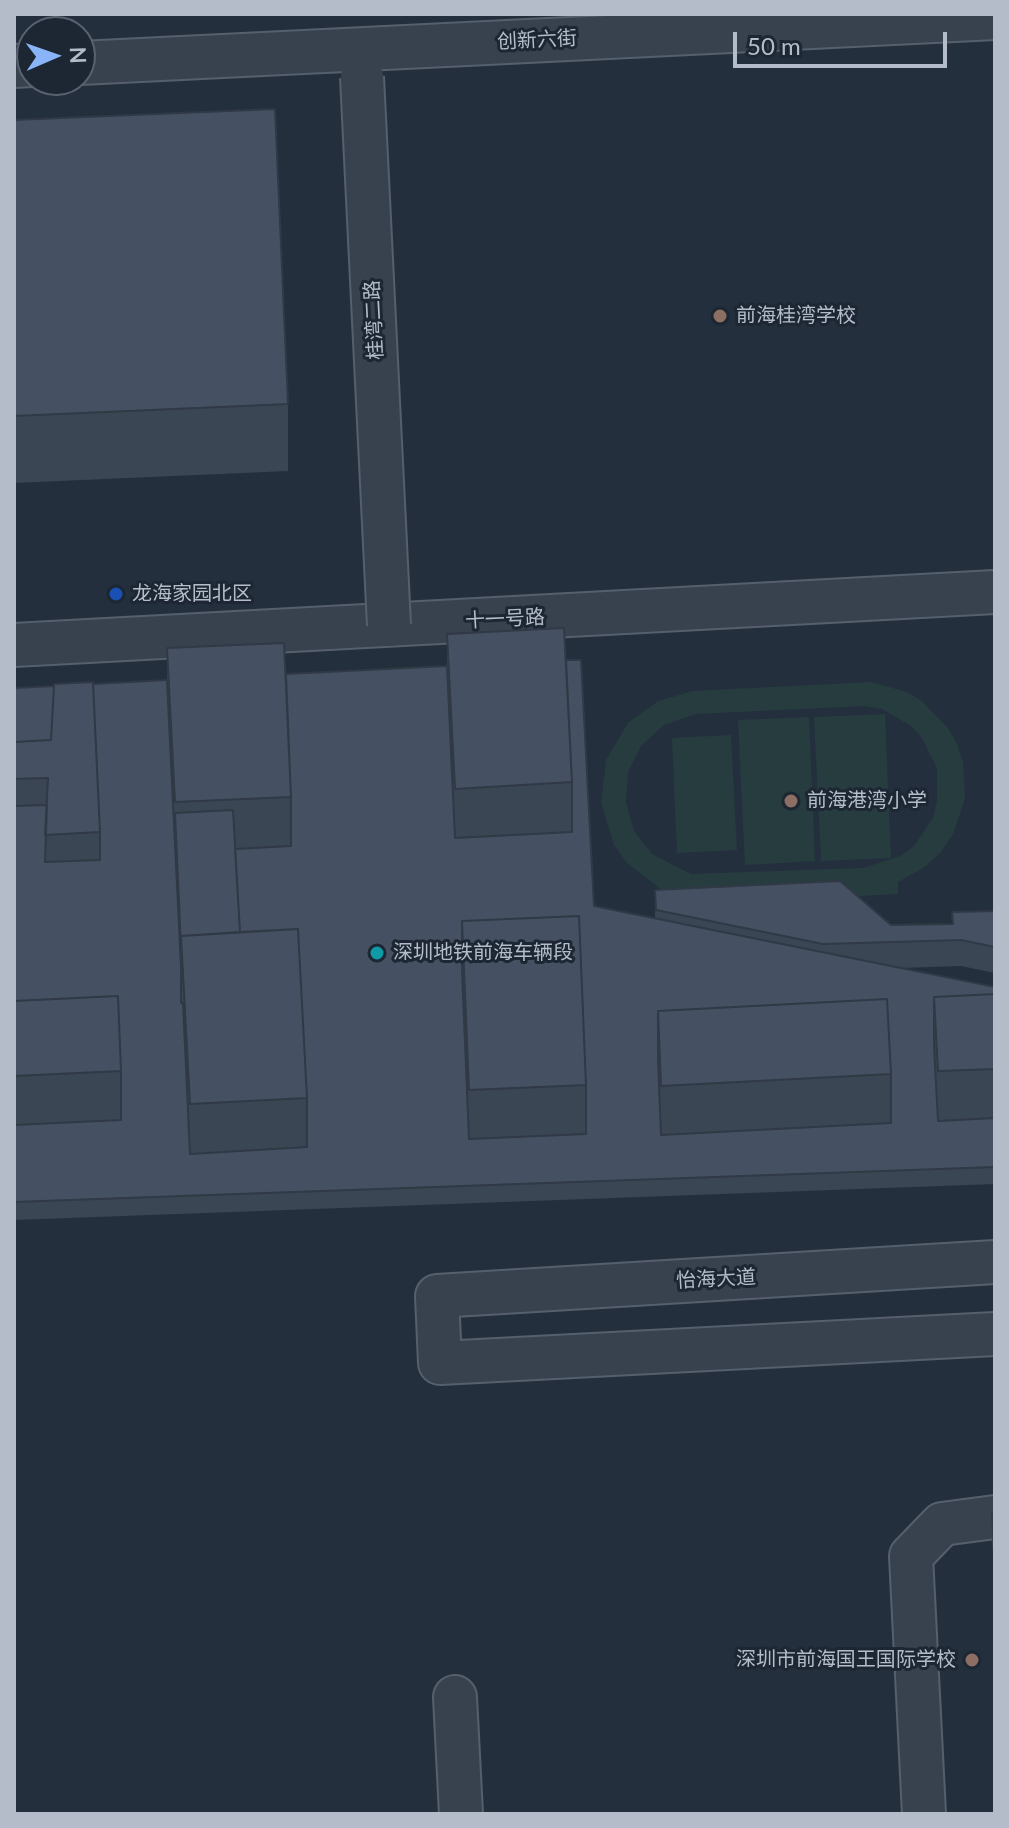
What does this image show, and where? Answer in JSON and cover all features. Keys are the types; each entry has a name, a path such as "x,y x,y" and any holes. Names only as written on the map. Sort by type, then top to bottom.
{"street":[{"name":"创新六街","path":"96,62 360,46 995,18"},
{"name":"桂湾二路","path":"360,46 389,625"},
{"path":"14,625 995,572"},
{"name":"十一号路","path":"14,645 995,592"},
{"name":"怡海大道","path":"995,1262 437,1296 440,1363 995,1334"},
{"path":"924,1814 911,1556 932,1530 942,1524 995,1517"},
{"path":"455,1697 461,1814"}],"green space":[{"path":"871,682 907,692 922,701 948,728 963,762 965,799 953,834 941,852 925,867 898,882 898,894 664,905 662,890 627,863 614,845 601,803 606,760 628,723 658,701 693,691","holes":["865,706 882,709 911,726 922,738 937,768 937,802 933,818 914,846 900,856 863,868 691,874 652,854 634,831 626,802 628,772 641,746 664,725 696,714"]},
{"path":"885,714 891,858 821,861 814,717"},
{"path":"809,717 815,861 745,865 738,720"},
{"path":"731,735 737,850 677,853 672,738"}],"building":[{"path":"275,109 288,404 14,416 14,120"},
{"path":"564,628 572,782 455,789 447,634"},
{"path":"284,643 291,797 175,802 167,648"},
{"path":"566,660 581,660 594,906 995,987 995,994 934,997 934,1046 938,1121 995,1118 995,1167 14,1202 14,1125 121,1120 118,996 14,1001 14,806 47,805 45,862 100,860 93,684 167,680 190,1154 307,1147 298,929 240,932 235,849 291,846 286,674 447,666 455,838 572,832","holes":["579,916 586,1134 469,1139 462,921","887,999 891,1123 661,1135 658,1011"]},
{"path":"93,682 100,832 45,835 48,778 14,779 14,742 51,740 54,684"},
{"path":"54,686 51,740 14,742 14,688"},
{"path":"233,810 240,932 181,936 181,946 175,813"},
{"path":"840,881 891,925 953,924 952,912 995,911 995,947 961,940 823,944 656,910 655,890"},
{"path":"579,916 586,1085 469,1090 462,921"},
{"path":"298,929 307,1098 190,1104 181,936"},
{"path":"995,994 995,1069 938,1071 934,997"},
{"path":"118,996 121,1071 14,1076 14,1001"},
{"path":"887,999 891,1074 661,1086 658,1011"},
{"path":"992,1512 995,1512 995,1563"}],"place":[{"name":"前海桂湾学校","path":"720,316"},
{"name":"龙海家园北区","path":"116,594"},
{"name":"前海港湾小学","path":"791,801"},
{"name":"深圳地铁前海车辆段","path":"377,953"},
{"name":"深圳市前海国王国际学校","path":"972,1660"}]}
